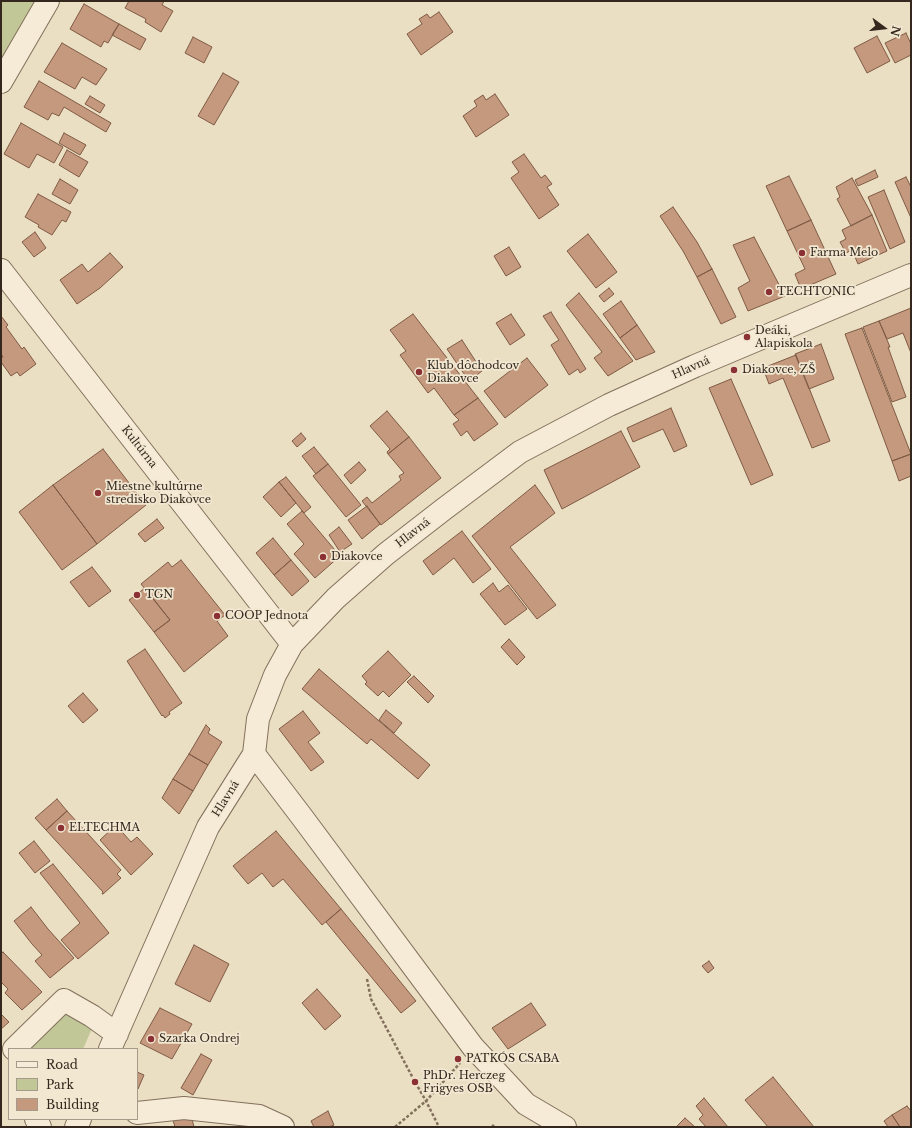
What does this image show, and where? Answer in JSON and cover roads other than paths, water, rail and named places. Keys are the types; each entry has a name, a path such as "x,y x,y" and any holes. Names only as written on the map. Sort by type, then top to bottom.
{"street":[{"path":"1,82 48,1"},
{"name":"Kultúrna","path":"1,270 292,644"},
{"name":"Hlavná","path":"114,1041 208,827 254,754 258,719 275,675 292,644 336,598 386,554 520,452 609,405 674,375 911,275"},
{"path":"254,754 473,1047 526,1104 565,1127"},
{"path":"15,1048 64,1000 92,1016 114,1041"},
{"path":"8,1054 5,1057 8,1063"},
{"path":"138,1113 184,1108 259,1116 283,1127"}],"place":[{"name":"Farma Melo","path":"802,253"},
{"name":"TECHTONIC","path":"769,292"},
{"name":"Deáki, Alapiskola","path":"747,337"},
{"name":"Diakovce, ZŠ","path":"734,370"},
{"name":"Klub dôchodcov Diakovce","path":"419,372"},
{"name":"Miestne kultúrne stredisko Diakovce","path":"98,493"},
{"name":"Diakovce","path":"323,557"},
{"name":"TGN","path":"137,595"},
{"name":"COOP Jednota","path":"217,616"},
{"name":"ELTECHMA","path":"61,828"},
{"name":"Szarka Ondrej","path":"151,1039"},
{"name":"PATKÓS CSABA","path":"458,1059"},
{"name":"PhDr. Herczeg Frigyes OSB","path":"415,1082"}]}
